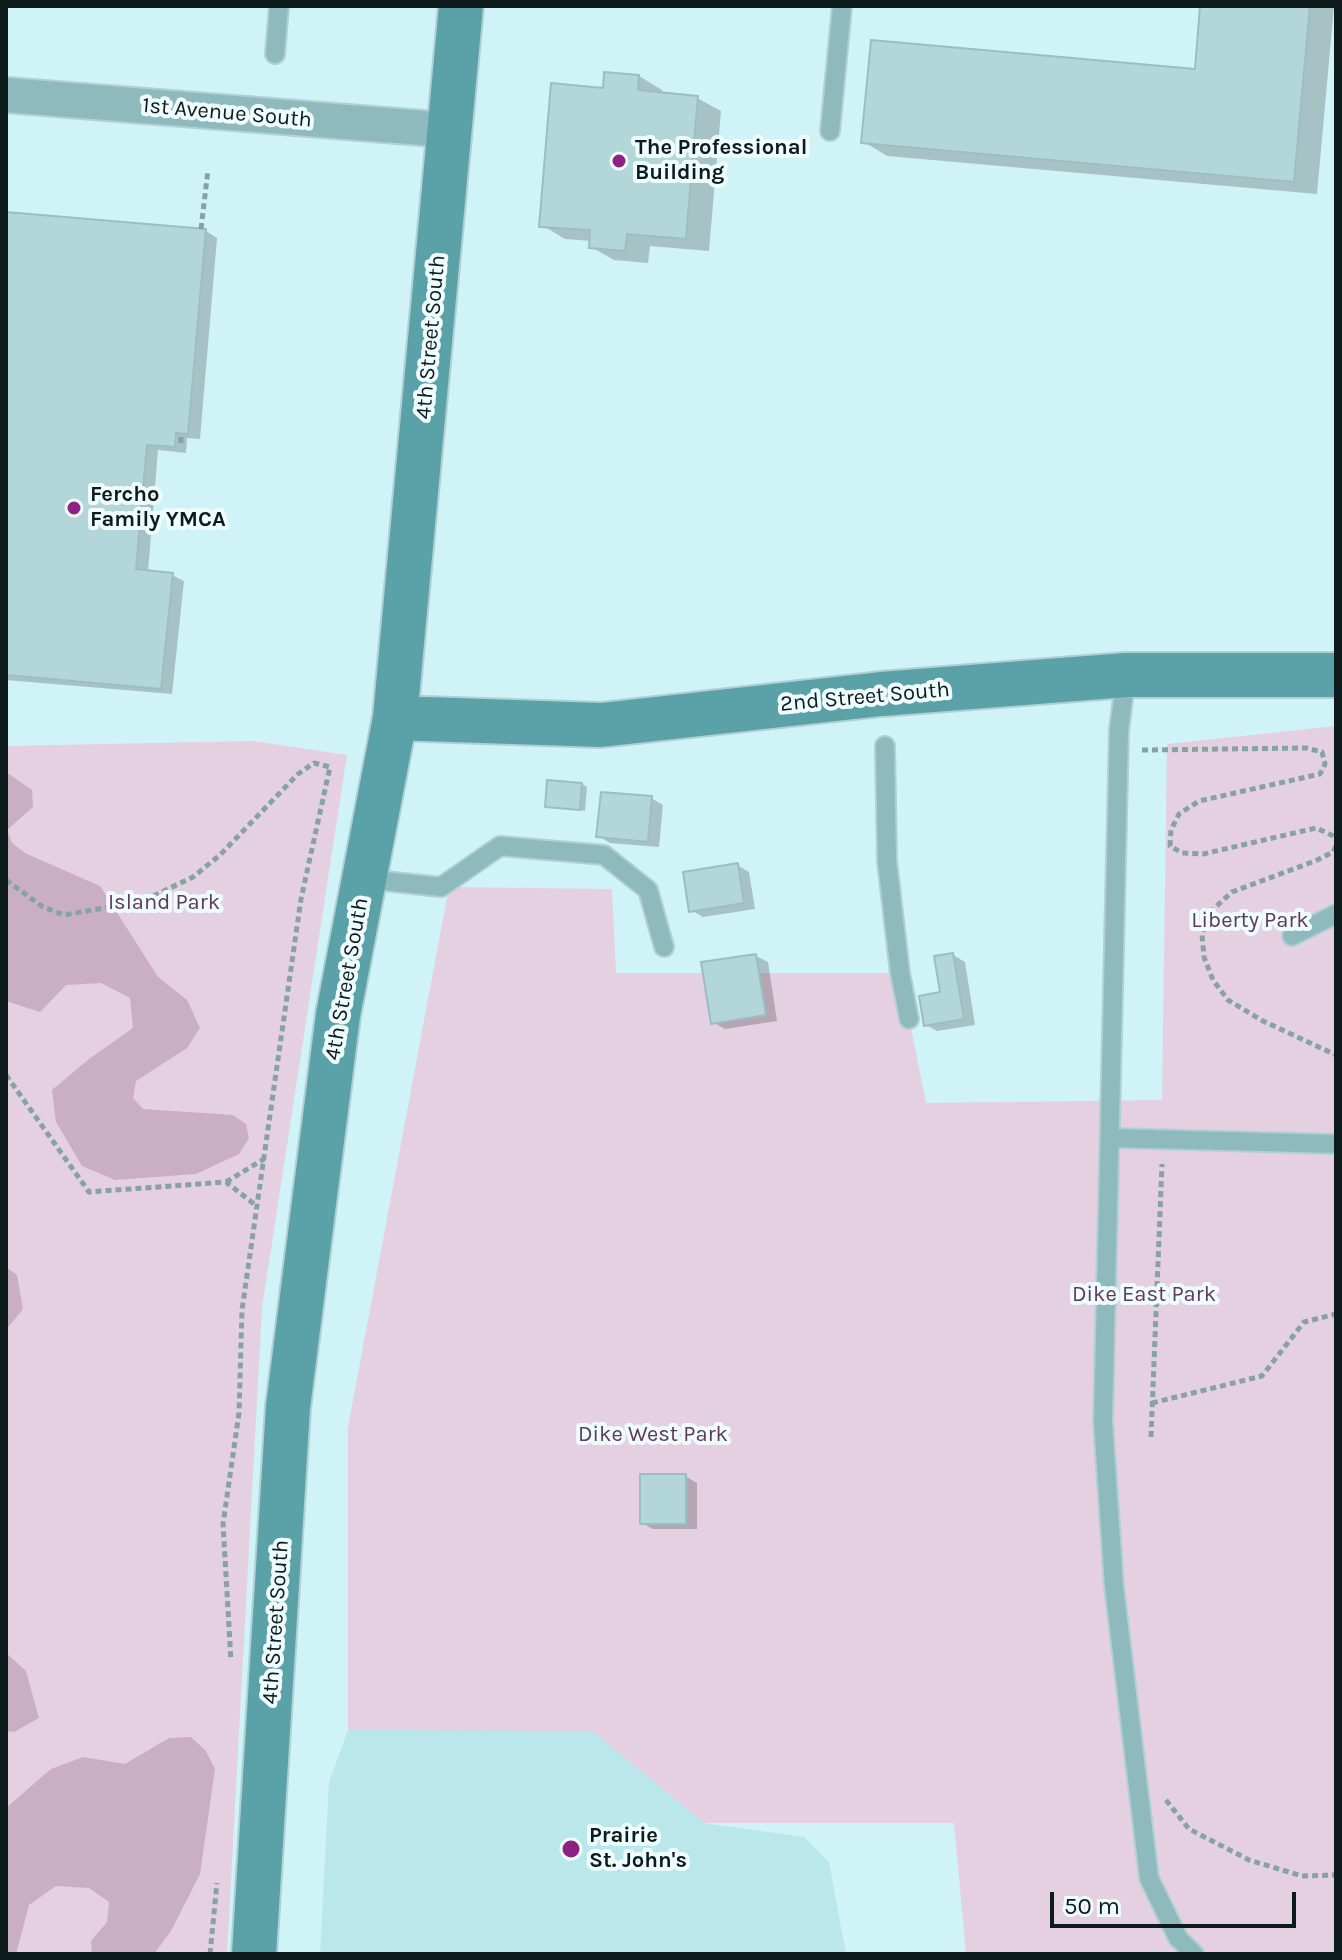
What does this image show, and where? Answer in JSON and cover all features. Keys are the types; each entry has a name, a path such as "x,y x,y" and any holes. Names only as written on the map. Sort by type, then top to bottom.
{"street":[{"name":"4th Street South","path":"254,1954 288,1407 338,1015 395,718 461,6"},
{"name":"1st Avenue South","path":"6,95 448,130"},
{"name":"2nd Street South","path":"395,718 601,725 881,694 1126,675 1336,675"}],"lane":[{"path":"275,54 279,6"},
{"path":"830,131 842,6"},
{"path":"1126,675 1118,750 1112,1138 1103,1421 1114,1586 1149,1878 1178,1938 1194,1954"},
{"path":"885,746 887,861 909,1019"},
{"path":"365,879 441,887 500,846 604,855 648,890 664,947"},
{"path":"1292,936 1336,914"},
{"path":"1112,1138 1336,1144"}],"path":[{"path":"201,229 208,170"},
{"path":"181,433 181,443"},
{"path":"1118,750 1306,748 1322,752 1325,764 1320,774 1199,801 1179,814 1171,830 1170,846 1182,853 1203,854 1316,828 1336,837"},
{"path":"6,880 43,907 64,915 143,901 193,877 220,855 298,774 314,763 330,767"},
{"path":"1336,846 1333,852 1315,861 1232,892 1210,912 1202,934 1208,968 1228,1000 1263,1021 1336,1055"},
{"path":"6,1075 89,1192 226,1182 264,1159"},
{"path":"1151,1437 1163,1140"},
{"path":"226,1182 258,1207"},
{"path":"1152,1403 1262,1376 1304,1322 1336,1314"},
{"path":"1134,1763 1189,1829 1249,1860 1302,1876 1336,1875"}],"shaded area":[{"path":"6,772 32,790 33,807 7,830 12,843 25,853 100,886 158,977 187,1000 200,1028 187,1048 136,1081 133,1098 143,1109 233,1115 246,1124 249,1138 239,1154 196,1174 115,1180 82,1166 56,1122 52,1090 133,1028 130,998 101,983 66,985 40,1012 6,1001"},
{"path":"6,1267 17,1275 23,1309 6,1330"},
{"path":"6,1653 26,1671 39,1718 14,1732 6,1731"},
{"name":"Prairie St. John's","path":"348,1730 592,1730 704,1823 804,1837 829,1862 846,1954 320,1954 329,1782"},
{"path":"191,1737 206,1751 215,1769 200,1874 171,1931 154,1954 92,1954 91,1941 107,1922 109,1902 89,1888 56,1886 29,1905 16,1954 6,1954 6,1808 51,1769 83,1757 125,1764 169,1738"}],"green space":[{"path":"1336,726 1336,1954 966,1954 954,1823 704,1823 592,1731 348,1730 348,1427 449,887 612,889 616,973 900,973 926,1103 1162,1100 1167,744"},
{"name":"Island Park","path":"253,741 347,755 262,1308 227,1954 6,1954 6,746"}],"building":[{"path":"1200,6 1310,6 1294,182 861,143 871,40 1195,69"},
{"name":"The Professional Building","path":"604,72 639,75 638,90 698,96 686,239 627,234 625,251 589,248 590,230 539,227 551,83 603,88"},
{"name":"Fercho Family YMCA","path":"6,212 206,229 188,434 176,433 175,447 147,445 136,569 173,573 161,689 6,675"},
{"path":"547,780 582,783 580,810 545,807"},
{"path":"601,792 652,796 648,842 596,837"},
{"path":"738,863 744,903 689,912 683,872"},
{"path":"953,953 964,1019 924,1026 919,996 940,992 934,956"},
{"path":"756,954 766,1015 711,1024 701,962"},
{"path":"640,1474 686,1474 686,1524 640,1524"}],"place":[{"name":"The Professional Building","path":"619,161"},
{"name":"Fercho Family YMCA","path":"74,508"},
{"name":"Prairie St. John's","path":"571,1849"}],"park label":[{"name":"Liberty Park","path":"1250,921"},
{"name":"Dike East Park","path":"1144,1295"},
{"name":"Dike West Park","path":"653,1435"}]}
